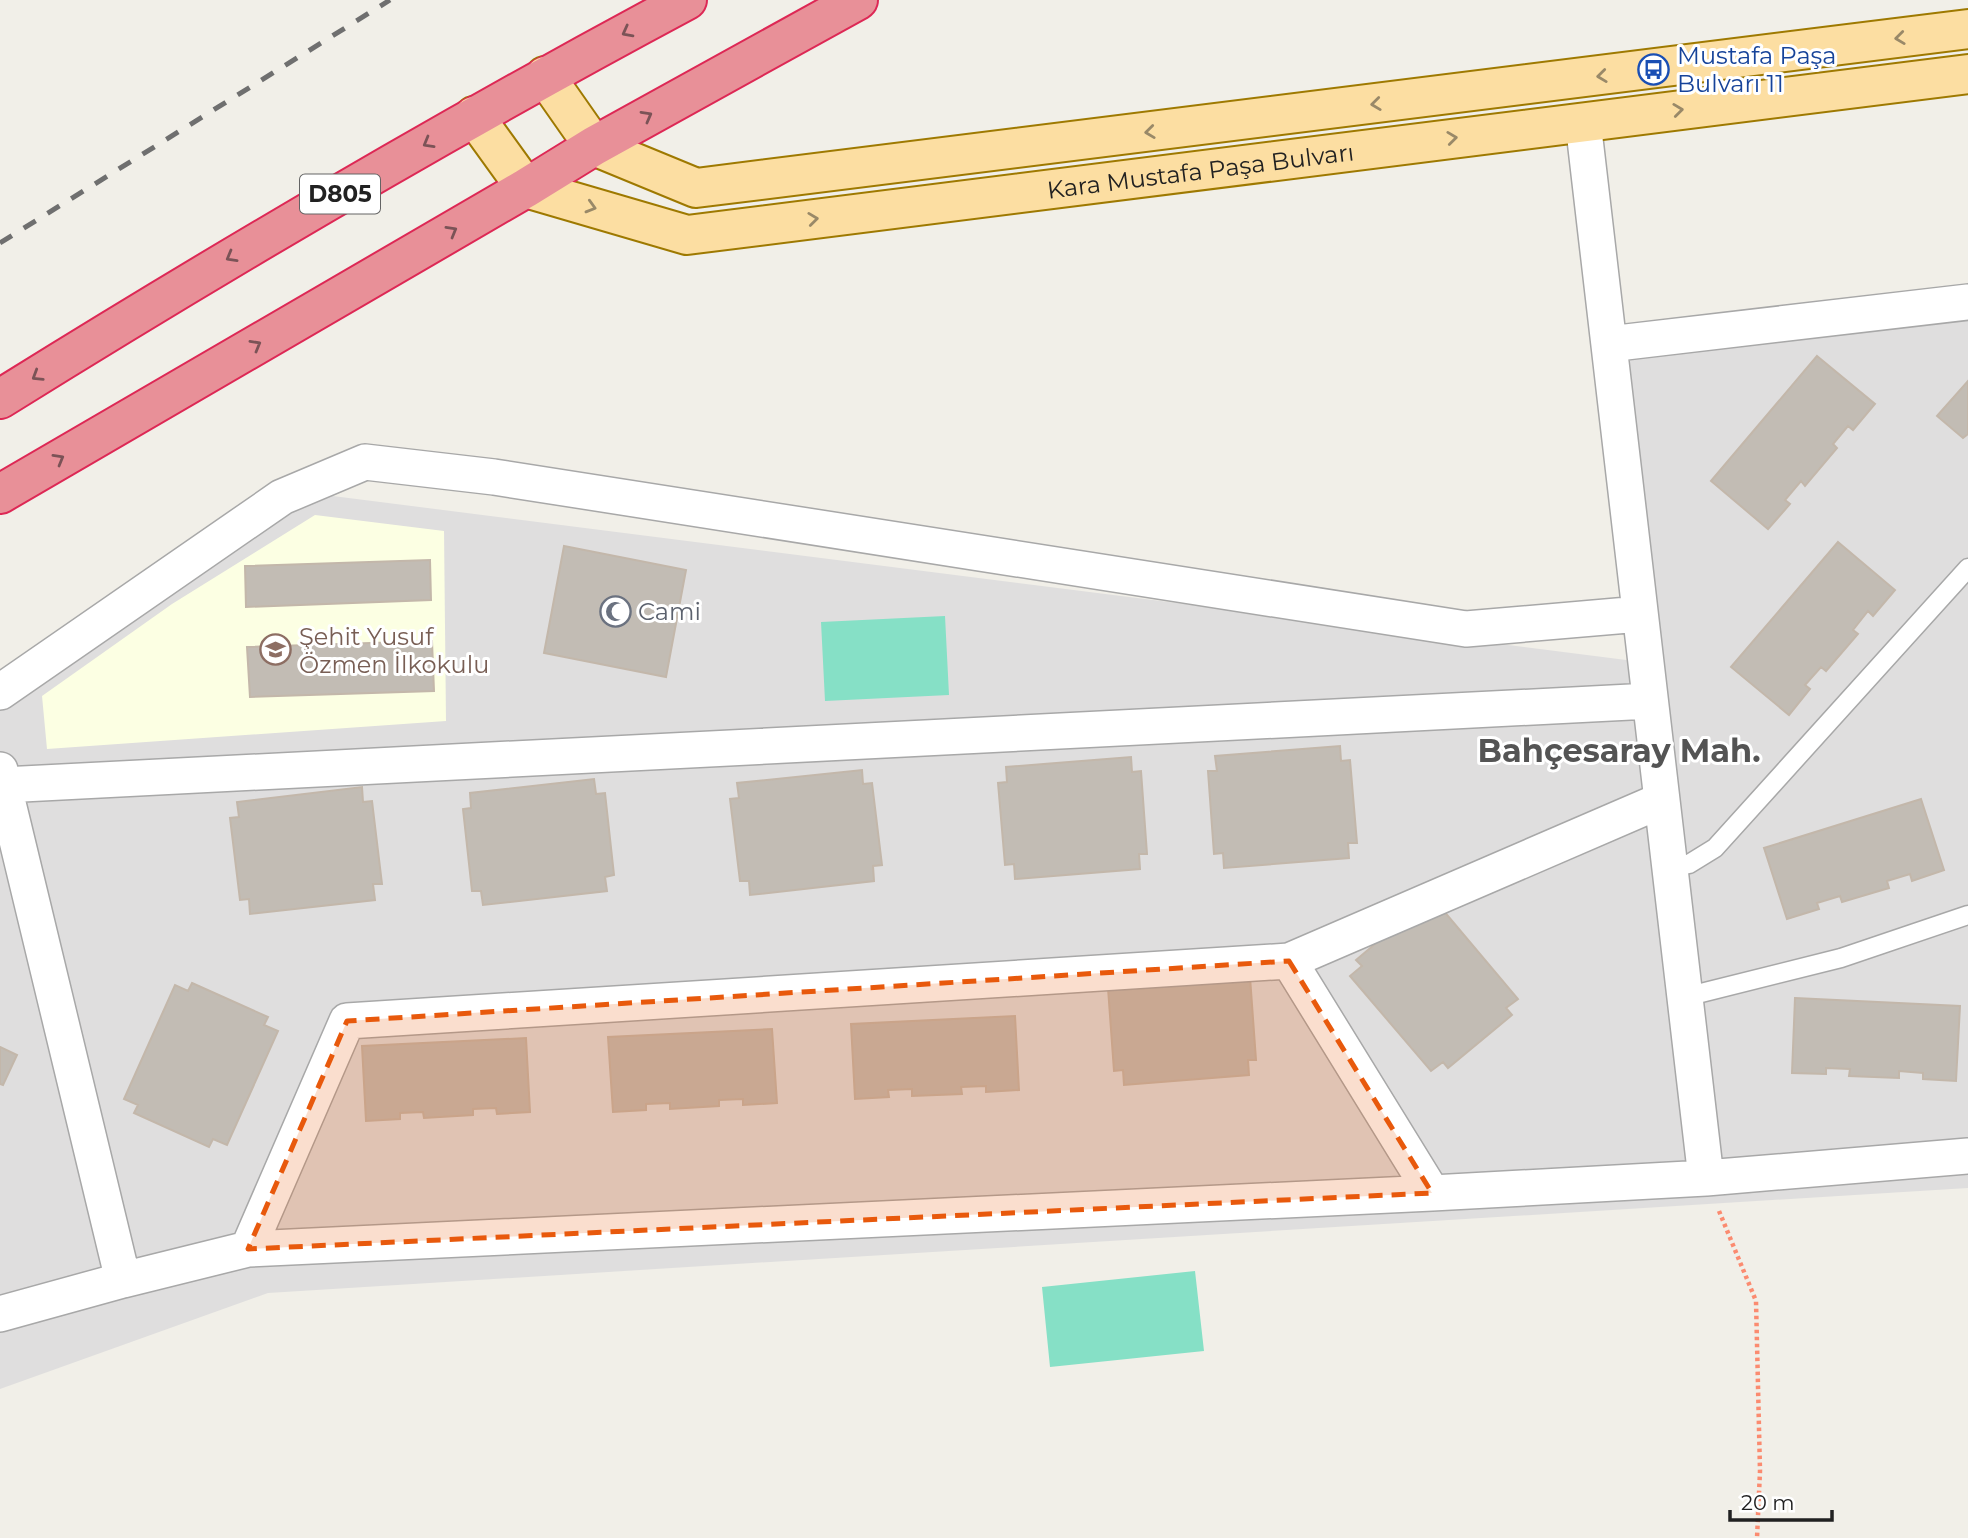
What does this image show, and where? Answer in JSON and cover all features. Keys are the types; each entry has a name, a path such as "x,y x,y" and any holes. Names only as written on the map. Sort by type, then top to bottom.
{"highway":[{"name":"D805","path":"0,399 200,275 474,116 687,0"},
{"path":"0,494 594,146 858,0"}],"main road":[{"name":"Kara Mustafa Paşa Bulvarı","path":"594,146 696,188 1968,29"},
{"name":"Kara Mustafa Paşa Bulvarı","path":"526,188 687,235 1968,74"},
{"path":"545,76 594,146"},
{"path":"474,116 526,188"}],"street":[{"path":"1583,122 1706,1178"},
{"path":"1609,344 1968,302"},
{"path":"0,692 282,497 365,462 494,477 1466,629 1640,614"},
{"path":"123,1280 2,778 1650,702"},
{"path":"248,1249 347,1021 1289,961 1662,800"},
{"path":"0,881 18,843"},
{"path":"1289,961 1432,1193"},
{"path":"0,1314 248,1249 1432,1193 1706,1178 1968,1156"}],"lane":[{"path":"1670,868 1689,864 1715,848 1968,568"},
{"path":"1685,997 1841,958 1968,915"}],"path":[{"path":"1706,1178 1756,1301 1760,1471 1757,1538"}],"highlighted area":[{"path":"1289,961 1432,1193 248,1249 347,1021"}],"shaded area":[{"path":"1968,291 1968,1188 268,1293 0,1389 0,705 317,494 1634,661 1593,339"},
{"name":"Şehit Yusuf Özmen İlkokulu","path":"315,515 444,531 446,721 47,749 42,696 172,604"}],"green space":[{"path":"945,616 949,695 825,701 821,622"},
{"path":"1195,1271 1204,1351 1050,1367 1042,1287"}],"building":[{"path":"1817,356 1875,404 1853,430 1848,426 1833,444 1837,448 1805,486 1801,481 1785,500 1790,504 1768,529 1711,481"},
{"path":"1968,381 1968,434 1963,438 1937,416"},
{"path":"1838,542 1895,590 1873,616 1868,611 1853,630 1858,634 1826,671 1821,667 1805,685 1810,689 1789,715 1731,667"},
{"name":"Cami","path":"564,546 686,570 666,677 544,653"},
{"path":"430,560 431,600 246,607 245,566"},
{"path":"432,641 434,691 250,697 247,647"},
{"path":"1340,746 1341,761 1350,760 1357,843 1348,843 1349,858 1224,868 1223,853 1214,854 1208,771 1217,771 1215,756"},
{"path":"1131,757 1132,772 1141,771 1147,854 1139,854 1140,869 1015,879 1014,864 1005,865 998,783 1007,782 1006,767"},
{"path":"862,770 863,784 872,783 882,865 873,866 874,881 750,895 749,881 740,881 730,799 739,798 737,783"},
{"path":"594,779 596,794 605,793 614,875 605,877 607,891 483,905 481,891 472,891 463,809 471,808 470,793"},
{"path":"362,787 363,802 372,801 382,884 373,884 375,900 250,914 249,899 240,900 230,818 239,817 237,802"},
{"path":"1921,799 1944,870 1912,881 1910,874 1887,881 1889,888 1842,902 1840,896 1817,903 1819,909 1787,919 1764,848"},
{"path":"1437,903 1518,999 1506,1008 1512,1015 1448,1068 1443,1062 1431,1071 1350,976 1362,966 1356,960 1420,906"},
{"path":"1250,977 1256,1060 1248,1060 1249,1075 1124,1085 1123,1070 1114,1071 1108,988"},
{"path":"192,983 268,1017 264,1025 278,1031 227,1145 213,1139 209,1147 134,1113 138,1105 124,1099 175,985 188,991"},
{"path":"1795,998 1960,1006 1956,1081 1923,1079 1923,1073 1899,1071 1899,1078 1849,1076 1850,1069 1826,1068 1826,1074 1792,1073"},
{"path":"1015,1016 1019,1090 986,1092 986,1086 961,1087 962,1094 912,1096 912,1089 888,1090 889,1097 855,1099 851,1024"},
{"path":"772,1029 777,1103 743,1105 743,1099 719,1100 719,1106 670,1109 670,1103 646,1104 646,1110 613,1112 608,1037"},
{"path":"526,1038 530,1112 497,1114 496,1108 473,1109 473,1115 424,1118 423,1112 400,1113 400,1119 366,1121 362,1046"},
{"path":"0,1047 17,1055 3,1085 0,1084"}],"railway":[{"path":"0,243 390,0"}],"place":[{"name":"Mustafa Paşa Bulvarı 11","path":"1654,69"},
{"name":"Cami","path":"615,611"},
{"name":"Şehit Yusuf Özmen İlkokulu","path":"276,650"}],"district":[{"name":"Bahçesaray Mah.","path":"1619,750"}]}
